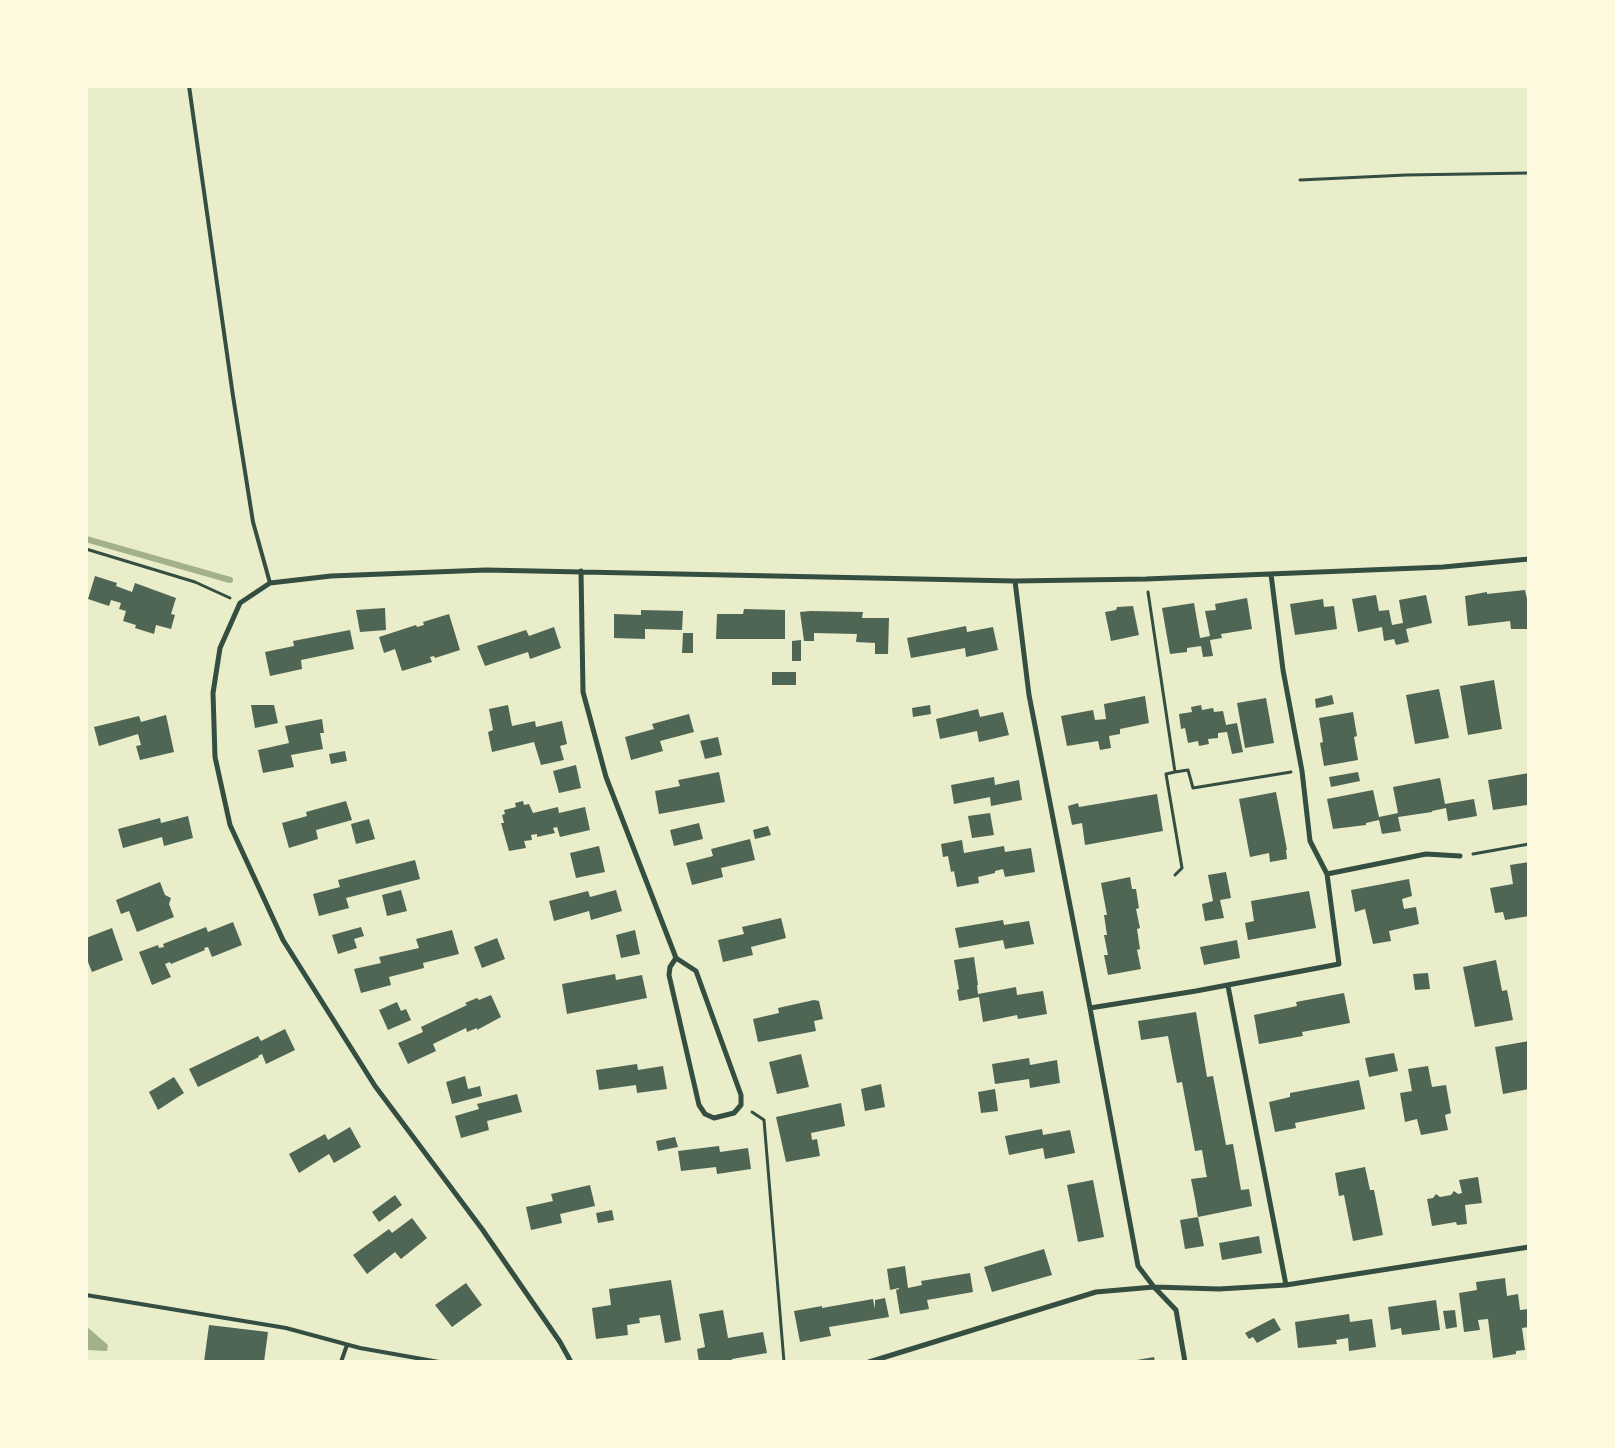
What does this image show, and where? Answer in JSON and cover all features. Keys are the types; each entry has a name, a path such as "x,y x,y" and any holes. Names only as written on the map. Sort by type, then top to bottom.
{"street":[{"path":"571,1362 560,1342 482,1229 370,1078 283,940 230,825 215,757 213,693 220,648 240,603 270,583 331,576 486,570 1015,581 1146,579 1443,567 1529,559"},
{"path":"580,571 583,692 606,777 676,958 696,971 742,1095 740,1105 734,1113 714,1118 705,1114 698,1105 669,975 670,967 676,958"},
{"path":"1090,1008 1228,986 1340,964 1327,874 1310,841 1302,771 1283,670 1270,574"},
{"path":"1015,581 1029,695 1138,1266 1154,1287 1176,1310 1185,1362"},
{"path":"1327,874 1426,854 1460,856"},
{"path":"1228,986 1286,1285"},
{"path":"869,1362 1096,1292 1154,1287 1220,1290 1286,1285 1529,1247"}],"lane":[{"path":"189,86 253,522 270,583"},
{"path":"86,1295 286,1328 360,1348 439,1362"},
{"path":"341,1362 347,1345"}],"path":[{"path":"1300,180 1529,172"},
{"path":"86,549 194,582 240,603"},
{"path":"1146,579 1175,772"},
{"path":"1175,875 1182,868 1166,774 1188,770 1193,788 1302,771"},
{"path":"1460,856 1529,844"},
{"path":"740,1105 764,1120 784,1362"}],"shaded area":[{"path":"86,1326 108,1345 107,1351 86,1350"}],"building":[{"path":"95,576 117,583 116,586 132,592 135,583 176,598 171,614 175,615 171,629 156,625 154,634 135,628 136,625 123,621 126,611 119,609 121,603 111,600 109,606 88,599"},
{"path":"1525,590 1529,608 1529,629 1511,629 1510,621 1468,626 1465,596 1487,592 1487,594"},
{"path":"1376,595 1379,611 1389,610 1392,625 1403,623 1399,600 1426,595 1432,623 1406,629 1409,642 1396,645 1394,639 1384,641 1382,627 1358,632 1352,599"},
{"path":"1247,598 1252,629 1221,634 1222,638 1210,640 1213,656 1203,657 1201,646 1187,648 1187,652 1170,654 1162,608 1194,603 1200,638 1210,636 1205,611 1216,610 1215,604"},
{"path":"1323,599 1324,607 1334,606 1337,629 1295,635 1290,604"},
{"path":"1133,606 1139,635 1111,641 1105,612 1116,610 1117,607"},
{"path":"385,608 386,630 360,632 356,610"},
{"path":"744,609 785,610 785,639 716,639 717,614 743,614"},
{"path":"641,610 683,611 682,630 645,629 645,639 614,638 614,614 641,615"},
{"path":"800,612 863,612 862,618 889,618 888,654 875,654 875,643 856,642 857,634 814,633 814,641 804,641"},
{"path":"449,614 460,650 435,658 434,656 430,657 432,662 402,671 395,649 384,653 379,637 416,625 417,627 424,625 423,622"},
{"path":"966,626 967,632 993,627 998,650 966,657 965,648 911,658 907,638"},
{"path":"554,627 561,648 530,659 528,652 485,666 477,646 526,630 529,636"},
{"path":"350,630 354,649 301,660 302,669 270,676 265,652 294,646 293,641"},
{"path":"683,633 693,633 693,653 682,653"},
{"path":"801,640 801,661 792,661 792,641"},
{"path":"772,672 796,672 796,685 772,685"},
{"path":"1494,680 1502,729 1468,735 1460,686"},
{"path":"1439,689 1449,738 1415,744 1406,695"},
{"path":"1332,695 1334,704 1316,708 1315,699"},
{"path":"1145,696 1149,723 1120,729 1120,734 1109,736 1111,748 1100,750 1098,741 1067,746 1061,716 1093,710 1095,720 1106,719 1104,704"},
{"path":"1266,698 1274,743 1245,748 1237,703"},
{"path":"251,705 274,705 278,723 255,728"},
{"path":"508,705 512,726 535,721 536,727 562,721 567,744 560,746 564,760 541,765 534,742 492,752 488,732 493,730 489,709"},
{"path":"930,705 931,714 913,717 912,708"},
{"path":"1201,705 1202,710 1213,708 1214,712 1223,711 1226,725 1237,723 1243,752 1232,754 1227,732 1218,733 1218,738 1208,739 1209,744 1199,746 1198,741 1188,743 1185,728 1181,729 1179,714 1192,712 1191,707"},
{"path":"978,709 980,717 1003,712 1009,735 979,742 977,731 940,739 936,719"},
{"path":"1353,712 1357,736 1354,737 1358,760 1324,766 1320,743 1323,742 1319,718"},
{"path":"689,714 694,732 660,741 663,751 631,760 625,737 654,729 652,724"},
{"path":"166,715 174,752 140,760 136,746 141,745 138,734 99,746 94,727 139,716 141,722"},
{"path":"322,719 324,733 320,733 323,749 291,755 294,767 263,773 258,750 289,743 285,726"},
{"path":"718,737 722,755 705,759 700,741"},
{"path":"345,751 347,761 331,764 329,754"},
{"path":"576,765 581,788 559,793 553,771"},
{"path":"719,772 725,802 659,814 655,791 680,786 678,780"},
{"path":"1358,772 1360,781 1331,787 1329,777"},
{"path":"1529,773 1529,803 1527,805 1493,810 1488,780"},
{"path":"994,777 995,785 1019,780 1022,800 991,806 990,797 954,804 951,785"},
{"path":"1440,778 1445,804 1474,799 1477,816 1448,821 1446,808 1398,817 1401,831 1382,834 1379,820 1366,823 1366,825 1333,829 1327,799 1373,790 1379,817 1398,813 1393,787"},
{"path":"1276,792 1287,859 1270,862 1269,853 1250,857 1239,799"},
{"path":"1157,794 1163,831 1085,845 1082,823 1072,825 1068,806 1078,803 1079,807"},
{"path":"346,801 352,820 316,830 318,839 289,848 282,823 307,816 306,812"},
{"path":"523,801 524,805 529,804 533,813 558,807 559,813 585,807 590,830 560,837 557,827 553,828 555,833 537,837 537,834 531,835 532,840 524,841 526,848 509,851 501,823 504,823 502,815 505,814 504,810 516,807 515,803"},
{"path":"990,813 994,835 972,838 968,816"},
{"path":"188,816 193,838 164,846 162,837 123,848 118,829 160,818 161,823"},
{"path":"369,819 375,839 356,844 351,824"},
{"path":"699,823 703,839 674,846 670,830"},
{"path":"768,826 771,835 755,839 753,830"},
{"path":"750,839 755,860 721,868 723,877 692,885 686,863 713,856 711,849"},
{"path":"962,840 964,853 1004,846 1005,852 1031,848 1035,872 1005,877 1003,869 978,877 979,883 957,887 954,871 951,872 948,856 943,857 941,844"},
{"path":"599,846 605,872 576,878 570,853"},
{"path":"415,860 420,879 346,898 349,908 319,916 313,894 340,887 338,880"},
{"path":"1529,862 1529,916 1505,920 1503,912 1495,913 1490,888 1513,884 1510,865"},
{"path":"1226,872 1231,898 1220,900 1224,918 1205,921 1202,904 1213,901 1208,875"},
{"path":"1130,877 1132,889 1136,889 1139,908 1136,909 1140,928 1137,929 1140,949 1137,950 1141,969 1108,975 1104,955 1108,955 1104,935 1107,935 1104,915 1107,915 1101,883"},
{"path":"1409,879 1412,896 1402,899 1404,909 1416,907 1419,924 1389,931 1391,941 1373,944 1365,909 1355,912 1351,890"},
{"path":"160,882 165,895 171,898 169,904 174,917 137,932 129,911 121,914 116,900"},
{"path":"401,890 407,911 387,916 382,895"},
{"path":"616,890 622,911 591,920 589,911 554,921 549,901 588,891 590,897"},
{"path":"1309,891 1316,928 1248,940 1245,923 1254,921 1251,901"},
{"path":"781,918 786,938 751,947 753,955 723,962 718,940 744,934 742,927"},
{"path":"1003,920 1004,925 1029,921 1034,944 1005,949 1003,940 959,948 955,928"},
{"path":"233,922 242,945 212,957 208,947 171,964 170,962 165,964 171,977 152,985 139,952 158,945 159,948 164,947 163,944 206,927 208,932"},
{"path":"361,927 364,936 354,939 357,948 338,954 332,935"},
{"path":"112,928 123,960 92,972 88,962 86,963 86,938"},
{"path":"452,930 459,954 423,963 424,968 389,977 391,985 361,993 354,969 381,963 379,957 419,948 416,939"},
{"path":"635,930 640,954 621,958 616,935"},
{"path":"497,938 505,959 482,968 474,947"},
{"path":"1237,940 1240,958 1204,965 1200,947"},
{"path":"974,957 978,994 1016,987 1017,995 1043,991 1047,1014 1018,1019 1017,1015 983,1022 979,997 959,1001 957,990 959,989 954,960"},
{"path":"1496,960 1502,991 1507,990 1513,1020 1475,1027 1463,967"},
{"path":"1428,973 1430,989 1415,990 1413,974"},
{"path":"615,974 616,980 642,975 647,998 567,1014 562,984"},
{"path":"1344,993 1350,1023 1302,1032 1303,1036 1259,1044 1254,1015 1297,1006 1296,1002"},
{"path":"491,995 501,1017 477,1030 477,1028 467,1032 466,1028 433,1044 436,1051 408,1064 398,1043 423,1032 421,1027 467,1005 465,1003"},
{"path":"814,1000 819,1001 823,1019 814,1021 816,1031 758,1042 753,1019 779,1013 778,1008"},
{"path":"397,1002 401,1011 406,1009 411,1020 388,1030 379,1010"},
{"path":"1196,1012 1207,1077 1213,1076 1226,1145 1233,1144 1241,1190 1249,1189 1252,1206 1198,1217 1191,1179 1207,1177 1202,1150 1195,1151 1182,1082 1177,1083 1168,1036 1141,1040 1138,1021"},
{"path":"285,1029 295,1050 266,1064 262,1054 198,1087 189,1069 258,1036 261,1041"},
{"path":"1529,1041 1529,1089 1503,1094 1495,1047"},
{"path":"1394,1053 1398,1071 1369,1077 1365,1058"},
{"path":"801,1054 809,1087 777,1094 769,1062"},
{"path":"1029,1058 1030,1065 1057,1060 1060,1083 1030,1088 1029,1079 995,1084 992,1064"},
{"path":"637,1064 638,1070 663,1066 667,1089 637,1093 636,1085 599,1090 596,1070"},
{"path":"1428,1066 1432,1087 1446,1085 1451,1113 1445,1115 1448,1130 1421,1135 1417,1119 1405,1122 1400,1093 1412,1091 1408,1069"},
{"path":"465,1076 468,1089 480,1086 482,1096 452,1104 446,1082"},
{"path":"174,1077 184,1093 158,1110 149,1092"},
{"path":"1359,1080 1365,1109 1295,1123 1296,1128 1275,1132 1269,1102 1290,1097 1290,1093"},
{"path":"881,1084 885,1107 865,1111 861,1089"},
{"path":"995,1089 998,1111 981,1113 978,1092"},
{"path":"517,1094 522,1112 487,1121 489,1130 461,1138 455,1116 479,1109 477,1104"},
{"path":"841,1103 845,1126 811,1133 812,1140 817,1139 820,1156 786,1162 776,1117"},
{"path":"350,1127 361,1147 334,1163 329,1154 299,1173 289,1154 325,1134 328,1140"},
{"path":"1042,1129 1043,1135 1070,1130 1075,1153 1045,1159 1043,1148 1009,1155 1005,1136"},
{"path":"675,1137 678,1147 658,1151 656,1141"},
{"path":"719,1146 720,1152 748,1148 751,1169 717,1174 716,1167 681,1171 678,1151"},
{"path":"1365,1167 1370,1190 1374,1190 1383,1235 1353,1241 1344,1195 1339,1196 1335,1173"},
{"path":"1478,1177 1482,1203 1465,1205 1467,1224 1457,1225 1456,1222 1432,1226 1427,1199 1433,1198 1436,1194 1440,1197 1451,1195 1454,1191 1458,1194 1462,1193 1459,1180"},
{"path":"1093,1180 1104,1237 1078,1242 1067,1185"},
{"path":"590,1185 595,1206 560,1214 562,1223 531,1230 526,1207 553,1201 551,1194"},
{"path":"395,1195 402,1205 379,1222 372,1212"},
{"path":"612,1210 614,1220 598,1223 596,1213"},
{"path":"1198,1217 1204,1246 1185,1249 1180,1220"},
{"path":"412,1218 427,1238 401,1259 395,1252 367,1274 353,1255 389,1229 392,1233"},
{"path":"1259,1236 1262,1253 1222,1260 1219,1243"},
{"path":"1044,1249 1052,1275 992,1292 984,1267"},
{"path":"905,1266 908,1288 922,1285 921,1281 970,1273 973,1292 927,1300 929,1309 900,1314 896,1290 899,1288 890,1290 887,1269"},
{"path":"1505,1278 1507,1296 1518,1294 1520,1310 1529,1309 1529,1327 1522,1328 1525,1350 1516,1351 1516,1354 1493,1358 1488,1319 1478,1320 1480,1330 1464,1332 1459,1293 1477,1290 1476,1282"},
{"path":"671,1280 681,1340 665,1343 660,1315 639,1318 640,1323 627,1325 628,1335 596,1339 592,1308 611,1305 609,1289"},
{"path":"466,1283 482,1305 452,1327 435,1305"},
{"path":"885,1298 889,1317 829,1327 831,1336 800,1342 794,1311 873,1299 875,1309 875,1300"},
{"path":"1436,1300 1440,1330 1402,1335 1401,1328 1391,1330 1388,1307"},
{"path":"723,1310 728,1338 763,1332 767,1353 732,1359 732,1362 699,1362 697,1349 705,1347 699,1314"},
{"path":"1455,1310 1457,1327 1446,1329 1443,1311"},
{"path":"1349,1314 1350,1322 1372,1319 1376,1347 1349,1351 1348,1338 1336,1340 1337,1344 1298,1348 1295,1322"},
{"path":"1274,1318 1281,1330 1257,1343 1253,1337 1249,1339 1245,1333"},
{"path":"209,1325 268,1332 264,1362 204,1362"},
{"path":"1154,1357 1155,1362 1131,1362 1131,1361"}],"waterway":[{"path":"86,539 230,580"}]}
